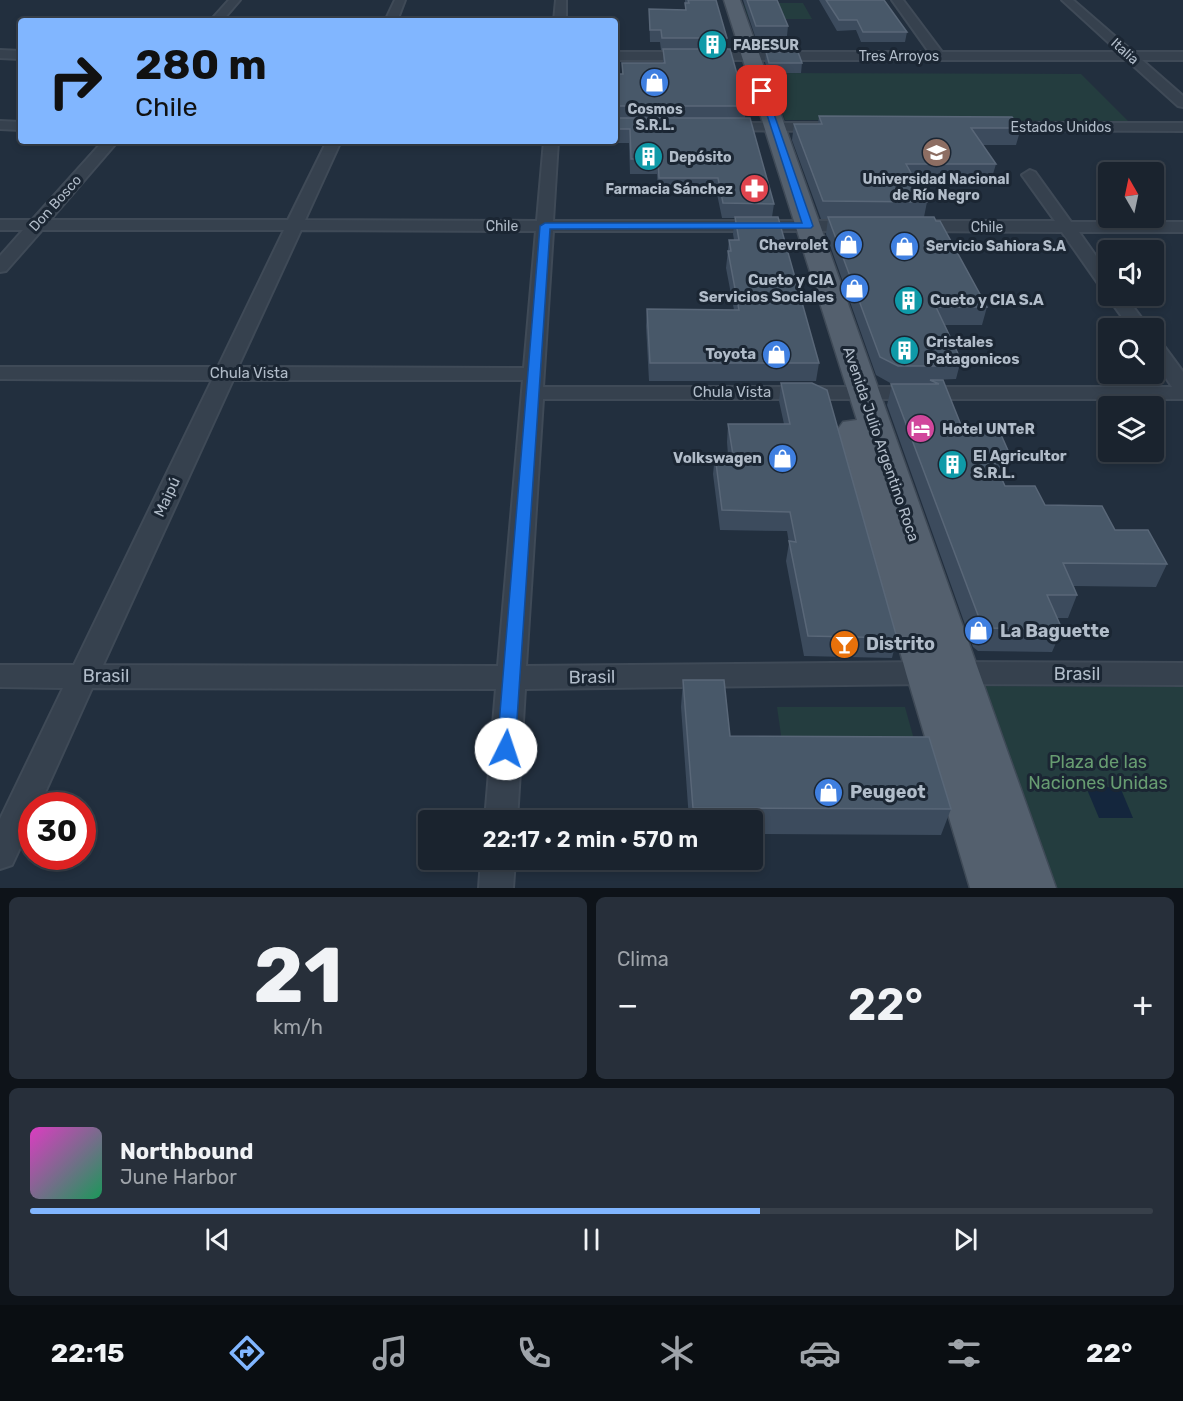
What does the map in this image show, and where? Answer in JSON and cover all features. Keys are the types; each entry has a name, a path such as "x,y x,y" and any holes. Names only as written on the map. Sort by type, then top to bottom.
{"main road":[{"name":"Avenida Julio Argentino Roca","path":"723,0 745,56 943,673 995,888"},
{"name":"Avenida Julio Argentino Roca","path":"732,0 745,56"},
{"name":"Avenida Julio Argentino Roca","path":"943,673 1031,888"}],"street":[{"path":"219,18 235,0"},
{"path":"392,18 400,0"},
{"path":"560,18 561,0"},
{"path":"897,0 938,56"},
{"name":"Italia","path":"1067,0 1183,103"},
{"path":"0,54 18,55"},
{"name":"Tres Arroyos","path":"618,56 1183,56"},
{"path":"0,126 18,126"},
{"path":"705,127 844,127"},
{"name":"Estados Unidos","path":"973,127 1183,127"},
{"name":"Don Bosco","path":"0,267 108,144"},
{"name":"Maipú","path":"0,854 333,144"},
{"path":"502,810 551,144"},
{"path":"1030,175 1098,271"},
{"name":"Chile","path":"0,225 878,226"},
{"name":"Chile","path":"902,226 1183,227"},
{"path":"1164,360 1183,387"},
{"name":"Chula Vista","path":"0,373 226,373 853,392 1183,393"},
{"name":"Brasil","path":"0,676 511,678 943,673 1183,675"},
{"path":"496,888 497,870"}],"green space":[{"path":"803,3 812,19 749,19 744,5"},
{"path":"768,73 1081,74 1128,121 785,120"},
{"name":"Plaza de las Naciones Unidas","path":"978,686 1183,687 1183,888 1048,888"},
{"path":"777,707 905,707 915,743 782,742"}],"water":[{"path":"1086,787 1120,787 1133,818 1099,818"}],"building":[{"path":"688,0 716,0 727,38 662,38 661,30 650,30 649,9 686,10 685,3 689,3"},
{"path":"747,0 777,0 788,26 756,26"},
{"path":"826,0 884,0 907,32 863,32 857,20 839,20"},
{"path":"663,49 730,49 746,106 618,106 618,74 623,74 622,63 665,63"},
{"path":"766,52 798,52 802,63 769,63"},
{"path":"819,116 1012,117 1021,128 971,128 996,164 906,164 927,202 823,201 794,124 822,124"},
{"path":"618,118 750,118 774,204 723,203 718,178 659,178 658,159 631,159 630,129 618,129"},
{"path":"735,217 778,217 819,363 650,363 647,309 739,310 728,251 731,251 729,240 739,240"},
{"path":"828,217 934,217 936,221 940,221 987,307 936,307 961,360 933,360 935,366 898,366 880,357"},
{"path":"930,380 943,380 963,430 999,430 1010,455 991,455 1005,486 1035,486 1045,505 1102,506 1115,530 1148,530 1167,564 1063,563 1077,595 1047,595 1062,629 986,628 981,623 891,384 939,384"},
{"path":"781,383 812,383 827,390 897,638 808,636 789,541 796,542 790,512 722,510 715,455 733,455 728,424 790,424"},
{"path":"683,680 724,680 730,736 929,737 951,809 693,808"}],"place":[{"name":"FABESUR","path":"712,45"},
{"name":"Cosmos S.R.L.","path":"655,82"},
{"name":"Universidad Nacional de Río Negro","path":"936,152"},
{"name":"Depósito","path":"648,157"},
{"name":"Farmacia Sánchez","path":"754,189"},
{"name":"Chevrolet","path":"849,245"},
{"name":"Servicio Sahiora S.A","path":"905,246"},
{"name":"Cueto y CIA Servicios Sociales","path":"855,289"},
{"name":"Cueto y CIA S.A","path":"909,300"},
{"name":"Cristales Patagonicos","path":"905,351"},
{"name":"Toyota","path":"777,354"},
{"name":"Hotel UNTeR","path":"921,429"},
{"name":"Volkswagen","path":"783,458"},
{"name":"El Agricultor S.R.L.","path":"952,465"},
{"name":"La Baguette","path":"979,631"},
{"name":"Distrito","path":"845,644"},
{"name":"Peugeot","path":"829,792"}],"route":[{"path":"506,749 545,226 808,226 762,91"}]}
